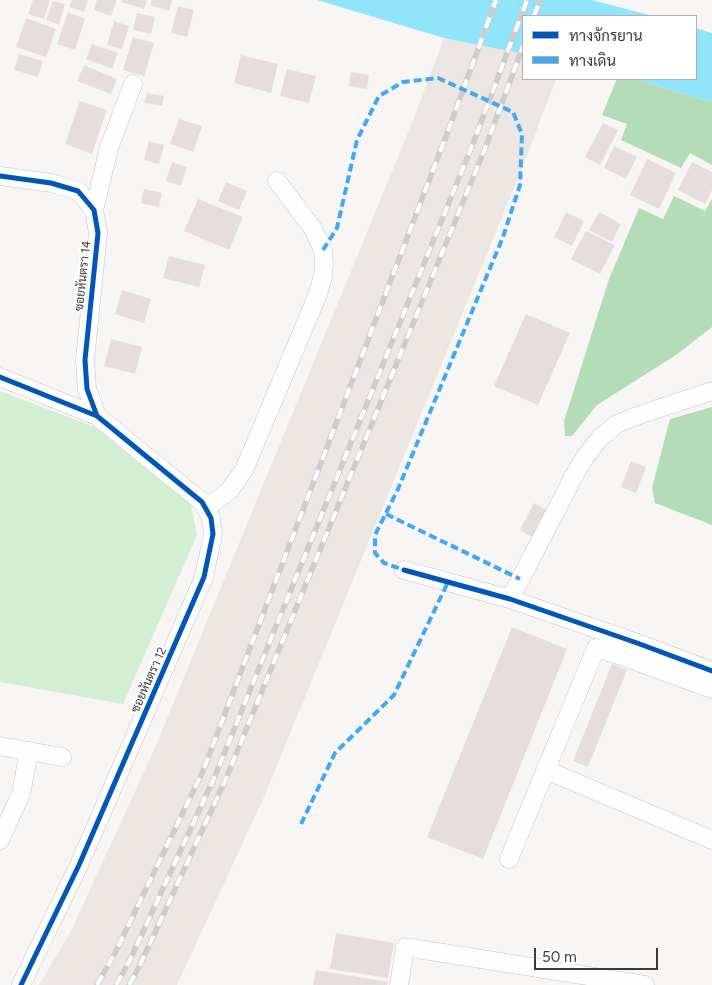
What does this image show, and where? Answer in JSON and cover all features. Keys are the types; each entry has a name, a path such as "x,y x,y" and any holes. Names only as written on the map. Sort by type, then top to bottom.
{"street":[{"path":"94,210 109,148 132,84"},
{"path":"0,176 51,183 78,191 94,210"},
{"path":"206,508 230,490 244,470 314,303 323,276 323,250 314,230 277,180"},
{"name":"ซอยหันตรา 14","path":"94,210 98,233 85,360 87,389 97,416"},
{"path":"0,377 97,416"},
{"path":"510,599 575,474 600,438 617,424 712,391"},
{"name":"ซอยหันตรา 12","path":"21,985 79,865 204,577 214,534 211,518 202,502 97,416"},
{"path":"404,570 510,599 712,671"},
{"path":"509,859 596,648 624,656 712,689"},
{"path":"0,746 62,757"},
{"path":"0,840 21,794 29,751"},
{"path":"546,770 712,840"},
{"path":"399,985 405,947 645,985"}],"shaded area":[{"path":"444,38 522,54 522,80 556,80 525,161 264,797 177,985 39,985 71,931 154,750 414,118"}],"green space":[{"path":"617,80 637,80 712,102 712,165 690,153 681,168 621,140 627,124 602,115"},
{"path":"674,196 705,211 712,199 712,327 676,355 597,405 572,436 565,436 564,421 609,279 639,208 663,219"},
{"path":"0,391 95,427 191,505 197,535 123,704 0,682"},
{"path":"712,407 712,525 655,503 652,488 670,419"}],"water":[{"path":"317,0 592,0 649,15 522,15 522,54 444,38"},
{"path":"697,28 712,33 712,102 637,80 697,80"}],"building":[{"path":"33,0 50,0 44,19 28,14"},
{"path":"72,0 88,0 84,12 69,7"},
{"path":"97,0 117,0 111,16 94,10"},
{"path":"122,0 147,0 144,9 121,2"},
{"path":"152,0 172,0 169,11 150,5"},
{"path":"53,1 65,4 59,25 46,20"},
{"path":"178,6 194,10 187,37 171,33"},
{"path":"68,12 85,19 75,50 57,44"},
{"path":"137,13 155,17 151,34 133,30"},
{"path":"26,18 56,29 46,57 16,47"},
{"path":"114,21 129,26 122,49 107,45"},
{"path":"133,37 154,43 144,76 123,70"},
{"path":"92,44 118,53 112,69 86,59"},
{"path":"19,54 43,61 38,77 14,70"},
{"path":"241,55 278,64 271,93 234,83"},
{"path":"84,65 117,79 111,94 77,81"},
{"path":"287,69 316,76 309,103 280,96"},
{"path":"351,72 369,75 367,89 349,86"},
{"path":"147,93 164,96 162,106 144,103"},
{"path":"80,101 107,110 92,154 65,144"},
{"path":"179,119 202,126 193,152 170,144"},
{"path":"603,123 618,130 600,165 585,157"},
{"path":"149,141 164,145 159,164 144,160"},
{"path":"614,146 637,157 626,179 604,168"},
{"path":"647,159 676,173 659,209 630,195"},
{"path":"172,162 187,167 181,186 166,181"},
{"path":"692,162 712,172 712,190 705,204 678,190"},
{"path":"226,182 247,191 239,210 218,201"},
{"path":"144,189 162,193 159,207 141,203"},
{"path":"198,199 243,217 229,250 184,231"},
{"path":"566,212 584,221 572,246 554,237"},
{"path":"599,212 621,224 612,242 589,230"},
{"path":"586,231 615,245 600,274 571,259"},
{"path":"169,256 205,265 199,287 163,278"},
{"path":"122,290 151,299 144,323 115,314"},
{"path":"526,314 570,333 538,405 494,386"},
{"path":"111,339 142,347 135,374 104,366"},
{"path":"631,461 646,467 636,493 621,487"},
{"path":"534,503 547,510 532,537 520,530"},
{"path":"512,627 567,649 483,859 427,837"},
{"path":"612,664 627,670 588,767 573,761"},
{"path":"336,933 394,943 388,978 330,969"},
{"path":"316,970 388,982 387,985 313,985"}],"railway":[{"path":"97,985 115,953 203,771 448,131 496,0"},
{"path":"116,985 129,962 215,776 474,141 527,0"},
{"path":"534,15 540,0"},
{"path":"129,985 225,781 486,146 522,49"}],"marked path":[{"path":"323,250 337,228 357,140 379,96 403,82 438,78 513,112 522,134 520,185 503,237 398,489 375,535 375,553 384,563 404,570"},
{"path":"386,514 520,579"},
{"path":"301,824 335,753 394,695 448,582"}],"cycle path":[{"path":"0,176 51,183 78,191 94,210 98,233 85,360 87,389 97,416"},
{"path":"0,377 97,416 202,502 211,518 213,534 204,577 79,865 21,985"},
{"path":"404,570 510,599 712,671"}]}
